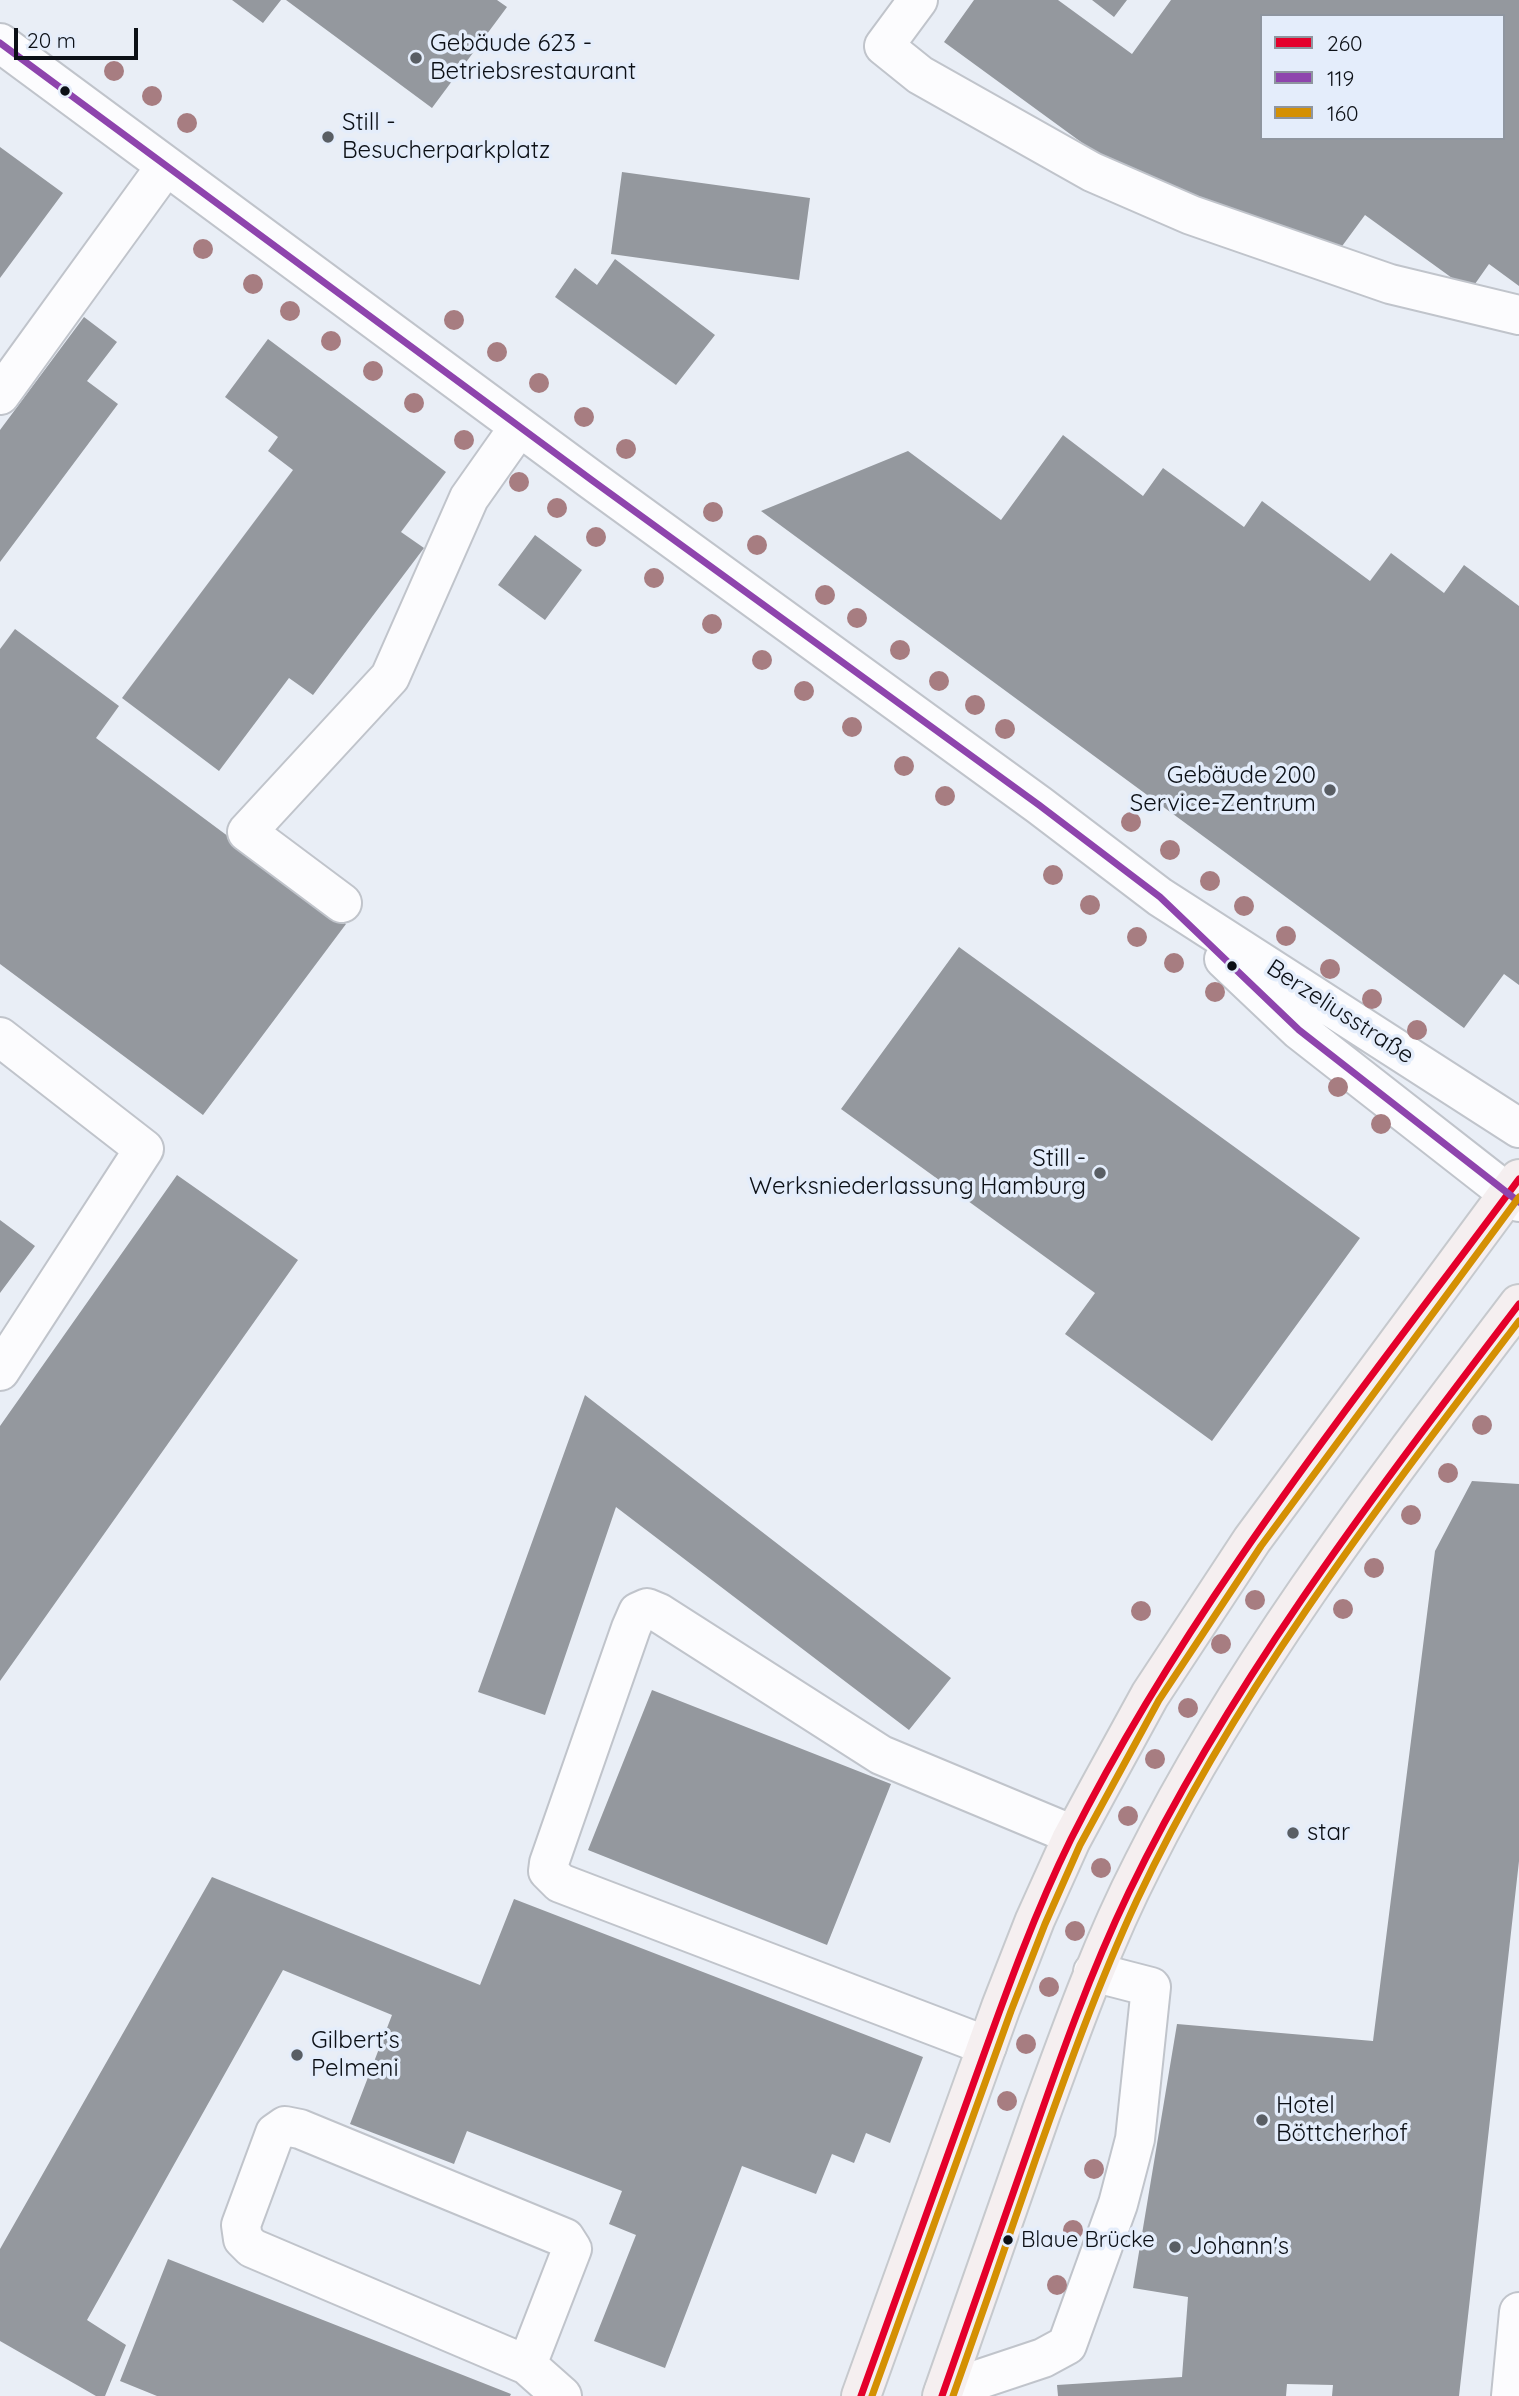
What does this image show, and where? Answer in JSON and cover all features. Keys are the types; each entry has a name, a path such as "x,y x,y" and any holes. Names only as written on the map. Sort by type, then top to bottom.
{"main road":[{"path":"861,2396 987,2046 1035,1920 1073,1835 1150,1695 1229,1573 1515,1192"},
{"path":"943,2393 1093,1972 1174,1803 1260,1659 1306,1592 1519,1304"}],"street":[{"path":"918,0 884,46 920,75 1091,172 1191,215 1390,284 1519,315"},
{"name":"Berzeliusstraße","path":"0,43 519,427 1039,805 1160,897 1519,1128"},
{"path":"0,394 166,166"},
{"path":"342,903 247,832 390,677 469,498 519,427"},
{"name":"Berzeliusstraße","path":"1160,897 1299,1030 1515,1192"},
{"path":"0,1037 144,1149 0,1371"},
{"path":"987,2046 560,1884 552,1876 548,1871 549,1863 638,1612 647,1608 659,1613 881,1755 1073,1835"},
{"path":"943,2393 1043,2358 1067,2345 1118,2204 1135,2139 1151,1987 1093,1972"},
{"path":"527,2364 572,2249 565,2238 300,2129 285,2126 275,2133 241,2225 243,2239 252,2248 527,2364 562,2396"},
{"path":"1511,2396 1519,2312"}],"building":[{"path":"232,0 281,0 263,23"},
{"name":"Gebäude 623 - Betriebsrestaurant","path":"286,0 497,0 507,7 432,108"},
{"path":"974,0 1058,0 1132,54 1171,0 1519,0 1519,286 1489,264 1470,291 1365,215 1337,253 1103,158 944,42"},
{"path":"1092,0 1127,0 1114,17"},
{"path":"0,147 63,193 0,278"},
{"path":"622,172 810,198 799,280 611,254"},
{"path":"615,259 715,335 676,385 555,297 575,268 597,285"},
{"path":"84,317 117,342 87,381 118,404 0,562 0,430"},
{"path":"268,339 446,472 401,532 424,548 313,695 289,678 219,771 122,698 293,470 268,451 278,437 225,397"},
{"name":"Gebäude 200 Service-Zentrum","path":"1063,435 1143,496 1163,468 1244,527 1262,501 1370,581 1391,553 1444,593 1464,565 1519,606 1519,985 1504,974 1464,1028 761,511 908,451 1001,520"},
{"path":"535,535 582,570 545,620 498,585"},
{"path":"15,629 119,706 96,738 346,924 203,1115 0,964 0,649"},
{"name":"Still - Werksniederlassung Hamburg","path":"959,947 1360,1238 1212,1441 1065,1334 1095,1293 841,1109"},
{"path":"177,1175 298,1260 0,1681 0,1426"},
{"path":"0,1220 35,1246 0,1293"},
{"path":"585,1395 951,1678 909,1730 616,1507 545,1715 478,1692"},
{"path":"1472,1481 1519,1484 1519,1861 1459,2396 1332,2396 1333,2385 1287,2384 1286,2396 1058,2396 1057,2385 1182,2377 1188,2297 1133,2288 1177,2024 1373,2041 1435,1551"},
{"path":"652,1690 891,1784 827,1945 588,1850"},
{"path":"212,1877 480,1985 514,1899 923,2057 890,2143 866,2133 854,2163 832,2154 816,2194 742,2166 665,2368 594,2341 636,2235 609,2224 622,2191 467,2131 454,2164 350,2124 392,2015 283,1970 87,2320 126,2345 105,2396 96,2396 0,2341 0,2249"},
{"path":"168,2259 511,2394 157,2396 120,2381"}],"transit line":[{"name":"119","path":"0,43 593,481 1039,805 1160,897 1299,1030 1519,1202"},
{"name":"260","path":"861,2396 1030,1932 1071,1839 1118,1751 1169,1666 1281,1500 1519,1179"},
{"name":"160","path":"872,2396 1011,2011 1080,1845 1159,1700 1261,1546 1519,1197"},
{"name":"260","path":"942,2396 1076,2016 1129,1892 1170,1813 1213,1737 1309,1588 1519,1304"},
{"name":"160","path":"953,2396 1083,2028 1137,1900 1176,1822 1264,1673 1313,1601 1414,1460 1519,1321"}],"place":[{"name":"Gebäude 623 - Betriebsrestaurant","path":"416,58"},
{"name":"Still - Besucherparkplatz","path":"328,137"},
{"name":"Gebäude 200 Service-Zentrum","path":"1330,790"},
{"name":"Still - Werksniederlassung Hamburg","path":"1100,1173"},
{"name":"star","path":"1293,1833"},
{"name":"Gilbert’s Pelmeni","path":"297,2055"},
{"name":"Hotel Böttcherhof","path":"1262,2120"},
{"name":"Blaue Brücke","path":"1008,2240"},
{"name":"Johann's","path":"1175,2247"}]}
